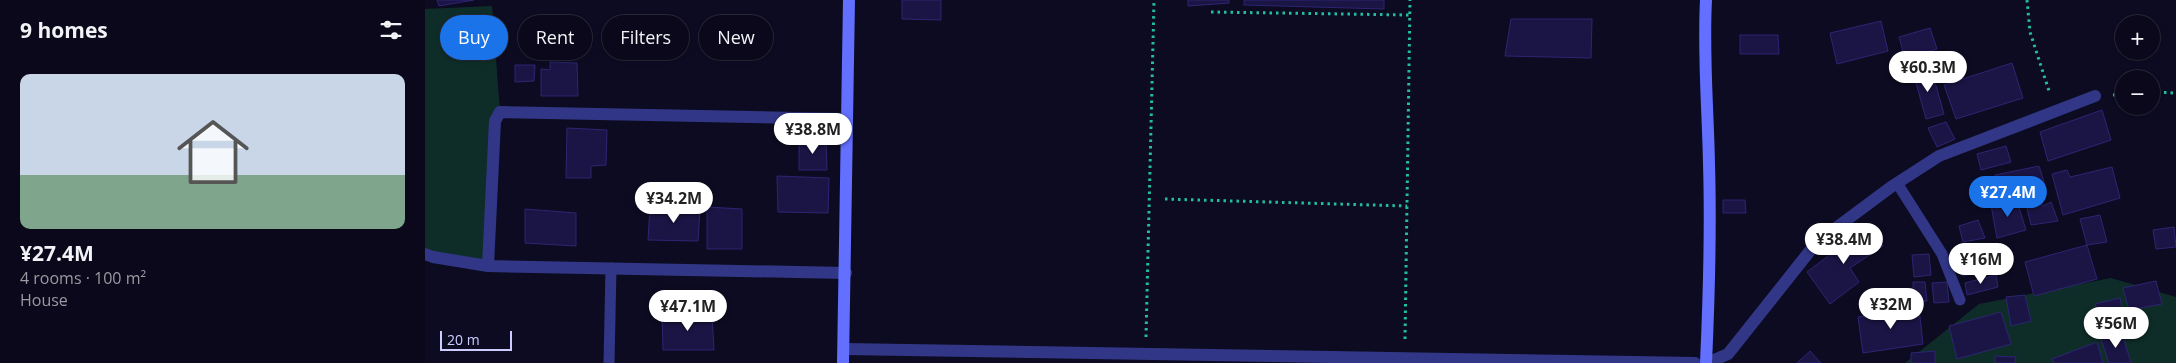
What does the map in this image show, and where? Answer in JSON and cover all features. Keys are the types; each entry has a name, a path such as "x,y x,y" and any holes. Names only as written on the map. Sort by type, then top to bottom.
{"street":[{"path":"843,363 846,273 849,0"},
{"path":"1706,0 1705,43 1710,261 1707,363 1728,354 1817,242 1897,183 1939,156 2095,96"},
{"path":"488,266 495,121 500,112 847,119"},
{"path":"425,254 488,266 846,273"},
{"path":"844,349 1695,363"}],"lane":[{"path":"1897,183 1942,254 1960,300"},
{"path":"609,363 611,268"}],"path":[{"path":"1146,354 1154,0"},
{"path":"1405,358 1410,0"},
{"path":"2027,0 2030,32 2055,111"},
{"path":"1211,12 1410,14"},
{"path":"2160,92 2176,93"},
{"path":"1165,199 1407,206"}],"green space":[{"path":"492,6 493,15 440,15 440,60 496,60 500,112 488,266 425,254 425,9"},
{"path":"2111,278 2176,297 2176,363 1905,363 1979,304"}],"building":[{"path":"437,0 474,0 439,6"},
{"path":"902,0 941,0 941,20 902,19"},
{"path":"1188,0 1229,0 1229,3 1188,6"},
{"path":"1244,0 1384,0 1384,9 1244,5"},
{"path":"1511,19 1592,19 1591,58 1505,56"},
{"path":"1881,21 1888,51 1837,64 1830,33"},
{"path":"1930,28 1937,49 1905,58 1899,37"},
{"path":"1740,35 1778,35 1779,54 1740,54"},
{"path":"550,62 577,63 578,96 541,96 541,69 550,70"},
{"path":"2012,63 2023,98 1956,119 1944,85"},
{"path":"515,65 535,65 534,81 515,82"},
{"path":"1931,68 1944,114 1926,119 1913,72"},
{"path":"2102,110 2111,140 2048,161 2040,132"},
{"path":"1946,122 1955,139 1937,147 1928,128"},
{"path":"567,128 607,130 606,165 591,166 591,178 566,178"},
{"path":"799,140 826,140 827,170 799,170"},
{"path":"2006,146 2011,162 1981,170 1977,154"},
{"path":"2039,166 2045,185 1997,194 1995,175"},
{"path":"2112,167 2120,198 2063,215 2052,174 2067,170 2070,177"},
{"path":"777,176 829,178 828,213 778,212"},
{"path":"2038,193 2043,206 2051,202 2058,221 2031,225 2024,196"},
{"path":"2016,198 2026,230 1997,238 1991,205"},
{"path":"1723,200 1745,200 1746,213 1723,213"},
{"path":"650,207 700,208 698,241 648,240"},
{"path":"707,207 742,209 742,249 707,249"},
{"path":"525,209 576,213 576,246 525,243"},
{"path":"2100,215 2107,242 2087,245 2080,219"},
{"path":"1978,220 1985,238 1963,242 1959,226"},
{"path":"1869,225 1883,246 1850,268 1859,282 1830,304 1807,272"},
{"path":"2174,227 2176,247 2156,249 2153,230"},
{"path":"1991,245 1997,268 1963,276 1956,250"},
{"path":"2087,245 2097,279 2034,296 2025,262"},
{"path":"1929,254 1931,275 1914,277 1912,255"},
{"path":"1996,275 1998,287 1967,295 1965,283"},
{"path":"2156,281 2162,304 2129,310 2123,288"},
{"path":"1913,282 1925,282 1927,301 1913,302"},
{"path":"1947,282 1949,302 1934,303 1932,283"},
{"path":"2025,295 2031,321 2011,326 2006,297"},
{"path":"2120,298 2125,327 2102,330 2095,304"},
{"path":"1919,308 1923,344 1863,353 1858,317"},
{"path":"2001,312 2011,344 1957,359 1949,326"},
{"path":"662,313 712,314 714,350 663,350"},
{"path":"2122,333 2131,363 2109,363 2100,336"},
{"path":"2097,342 2103,363 2054,363 2052,359"},
{"path":"1810,351 1821,363 1797,363"},
{"path":"1935,351 1935,363 1911,363 1911,353"},
{"path":"1995,356 2016,357 2015,363 1995,363"}]}
